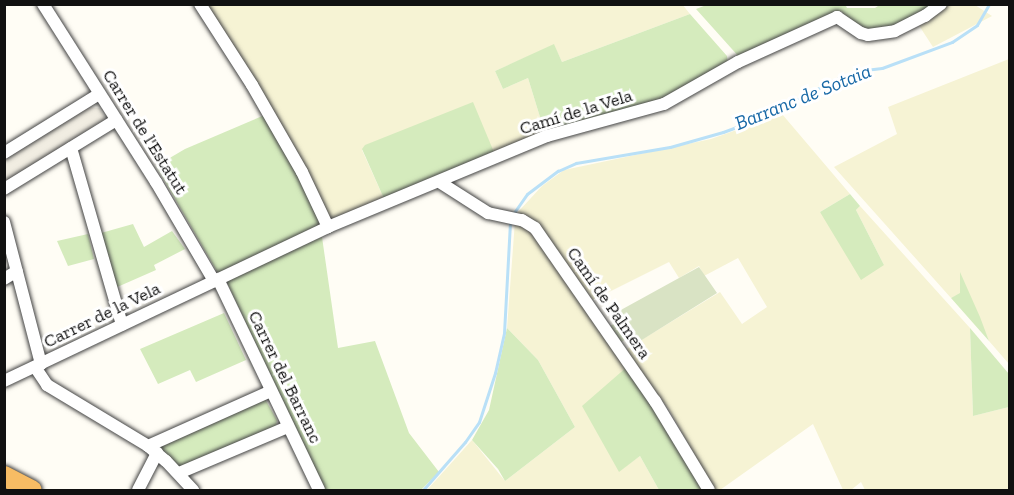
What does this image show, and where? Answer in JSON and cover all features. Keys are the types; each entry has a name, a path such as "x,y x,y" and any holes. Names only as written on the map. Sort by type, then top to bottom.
{"highway":[{"path":"4,476 32,490"}],"street":[{"name":"Carrer de l'Estatut","path":"43,4 216,280"},
{"path":"200,4 264,105 302,172 328,227"},
{"name":"Camí de la Vela","path":"216,280 328,227 441,183 548,136 664,104 738,62 837,17 857,32 868,35 895,31 926,16 941,4"},
{"path":"4,153 99,94"},
{"path":"4,189 116,120"},
{"path":"70,148 122,324"},
{"name":"Camí de Palmera","path":"441,183 488,213 522,220 535,228 655,401 709,490"},
{"path":"4,222 38,365 47,385 153,450 179,473 193,490"},
{"path":"4,279 17,271"},
{"name":"Carrer de la Vela","path":"4,381 216,280"},
{"name":"Carrer del Barranc","path":"216,280 319,490"},
{"path":"138,490 153,450 271,391"},
{"path":"179,473 288,427"}],"shaded area":[{"path":"682,4 690,14 562,62 554,45 495,71 503,89 528,78 544,130 538,136 496,157 362,150 385,201 331,224 204,5"},
{"path":"942,5 975,5 992,16 933,47 918,24"},
{"path":"1009,59 1009,364 989,341 960,275 960,294 951,298 834,167 897,134 888,107"},
{"path":"88,107 99,108 104,116 103,123 5,184 5,159"},
{"path":"782,114 850,194 820,212 884,265 856,210 860,206 970,328 973,416 1009,407 1009,490 865,490 861,482 851,490 843,490 813,424 720,490 714,490 670,411 625,350 720,292 742,324 767,307 738,258 704,276 699,266 679,278 669,262 593,300 545,234 518,212 542,186 564,170 711,139"},
{"path":"515,221 531,228 628,366 619,471 640,456 659,490 427,490 472,440 505,481 575,427 538,360 507,328"}],"green space":[{"path":"709,4 845,4 847,8 875,8 881,4 934,5 916,19 872,32 851,21 841,11 740,58 696,9"},
{"path":"690,14 727,56 728,64 668,100 636,110 544,130 528,78 503,89 495,71 554,44 562,62"},
{"path":"473,102 496,157 385,201 362,149 365,145"},
{"path":"267,114 323,224 219,275 156,166 185,149"},
{"path":"850,194 860,206 856,210 884,265 861,280 820,212"},
{"path":"133,224 144,247 172,231 185,249 154,265 156,270 115,288 101,233"},
{"path":"88,234 94,259 68,266 57,241"},
{"path":"322,237 338,348 375,341 409,433 439,472 421,490 323,490 226,280"},
{"path":"699,267 717,293 637,343 632,336 621,342 610,326 623,319 619,311"},
{"path":"960,272 989,341 951,298 960,293"},
{"path":"224,313 246,360 196,382 190,370 158,384 140,349"},
{"path":"507,328 538,360 575,427 505,481 498,469 472,440 489,410"},
{"path":"970,328 1009,374 1009,407 973,416"},
{"path":"628,366 706,490 659,490 640,456 619,472 582,406"},
{"path":"265,399 277,420 276,427 182,468 176,466 161,447"}],"waterway":[{"name":"Barranc de Sotaia","path":"513,214 527,194 558,171 576,163 670,147 723,132 766,116 832,81 857,71 882,68 952,42 977,25 989,4"},
{"name":"Barranc de Sotaia","path":"423,490 465,442 479,422 495,373 504,333 510,223"}]}
